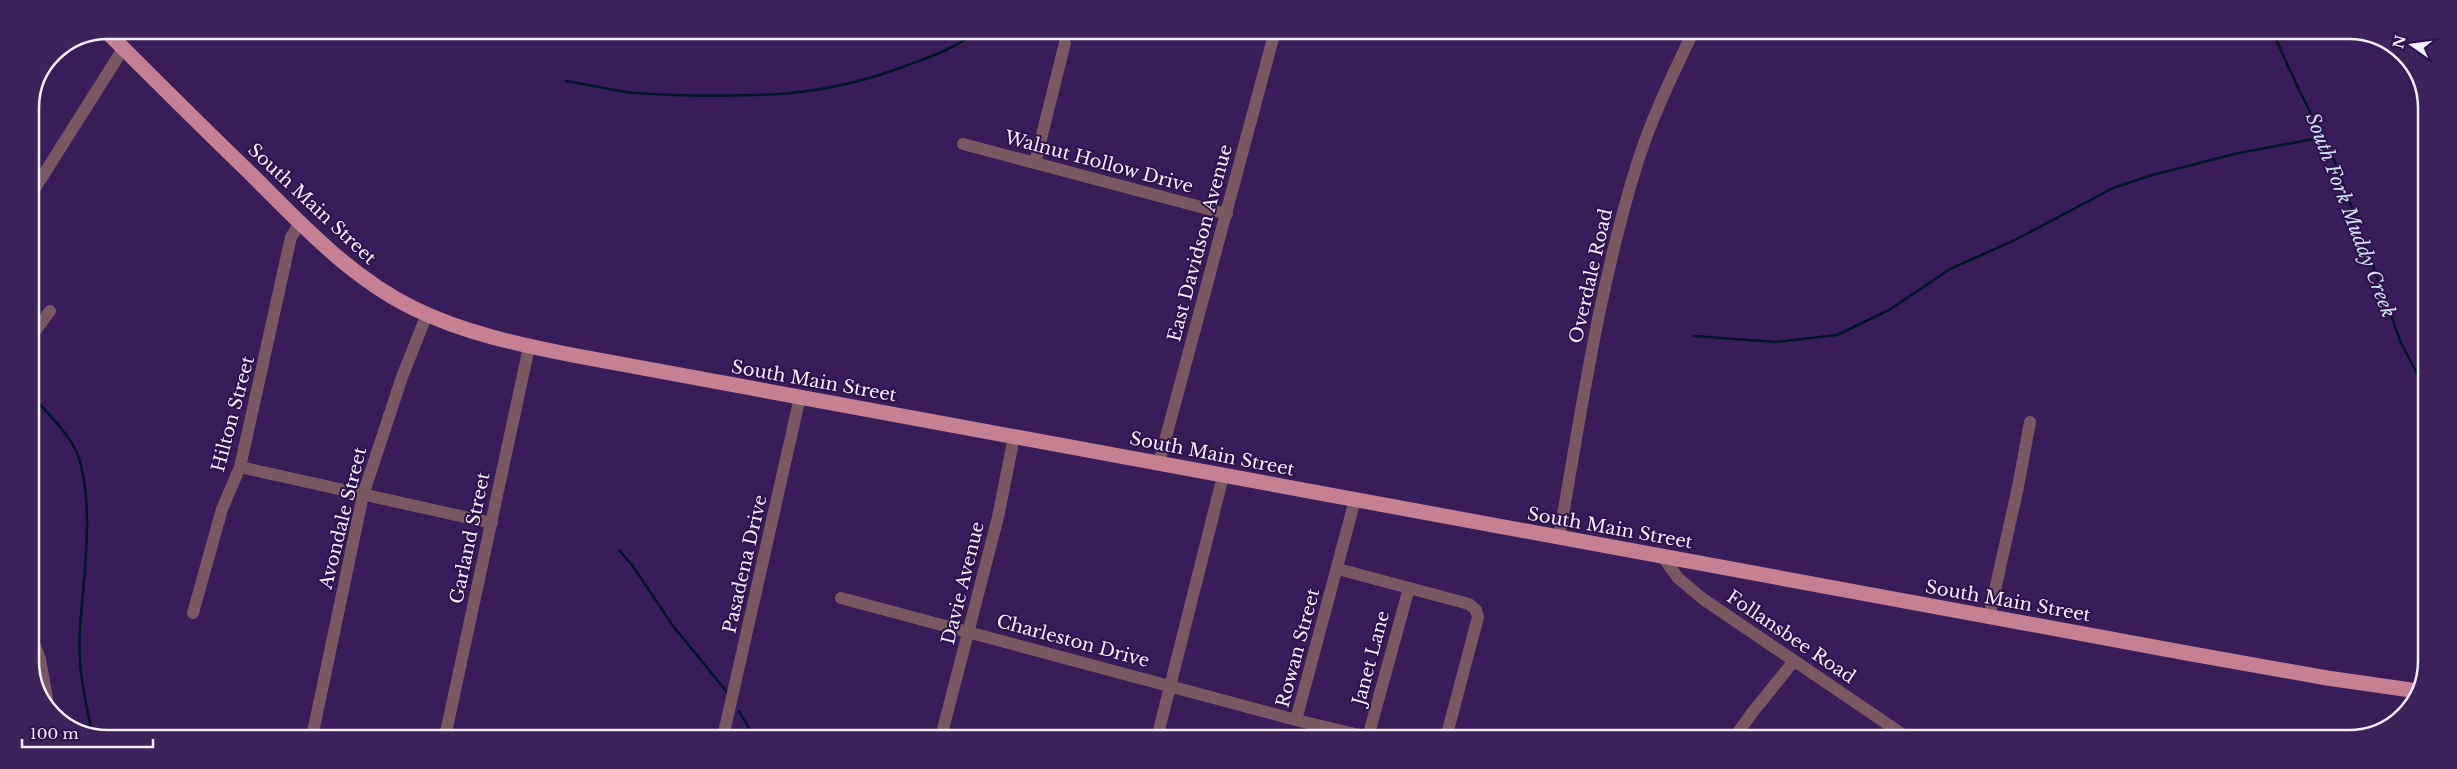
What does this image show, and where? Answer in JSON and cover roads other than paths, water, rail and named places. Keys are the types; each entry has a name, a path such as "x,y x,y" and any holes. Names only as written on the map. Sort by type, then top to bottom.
{"main road":[{"name":"South Main Street","path":"114,39 300,222 342,260 373,284 427,314 482,336 530,347 1989,617 2279,670 2412,690"}],"street":[{"name":"East Davidson Avenue","path":"1159,463 1273,39"},
{"name":"Overdale Road","path":"1559,538 1596,327 1614,244 1637,162 1672,76 1690,39"},
{"path":"1036,164 1065,43"},
{"path":"39,180 123,49"},
{"name":"Walnut Hollow Drive","path":"963,144 1226,214"},
{"name":"Hilton Street","path":"194,613 222,509 240,467 291,237 300,222"},
{"path":"39,326 50,311"},
{"name":"Avondale Street","path":"313,730 363,495 399,386 427,314"},
{"name":"Garland Street","path":"447,730 530,347"},
{"name":"Pasadena Drive","path":"725,730 800,397"},
{"path":"1989,617 2018,487 2030,422"},
{"name":"Davie Avenue","path":"943,730 998,517 1014,437"},
{"path":"240,467 492,523"},
{"path":"1159,730 1223,476"},
{"name":"Rowan Street","path":"1340,730 1296,720 1355,500"},
{"name":"Follansbee Road","path":"1662,557 1671,571 1686,586 1896,730"},
{"path":"1338,569 1469,604 1476,610 1478,617 1448,730"},
{"name":"Janet Lane","path":"1372,730 1409,588"},
{"name":"Charleston Drive","path":"841,598 1296,720"},
{"path":"39,657 46,691"},
{"path":"1740,730 1794,661"}],"waterway":[{"path":"566,81 644,94 736,96 793,93 821,89 878,76 944,51 966,39"},
{"name":"South Fork Muddy Creek","path":"2276,39 2321,133 2319,138"},
{"name":"South Fork Muddy Creek","path":"2319,138 2324,140 2335,162 2401,343 2418,375"},
{"path":"1694,336 1776,342 1837,335 1889,310 1950,269 2015,240 2113,188 2149,176 2234,154 2319,138"},
{"path":"39,404 74,446 86,493 86,562 79,641 81,669 91,728"},
{"path":"619,550 632,565 673,626 727,692"},
{"path":"739,711 750,730"}]}
